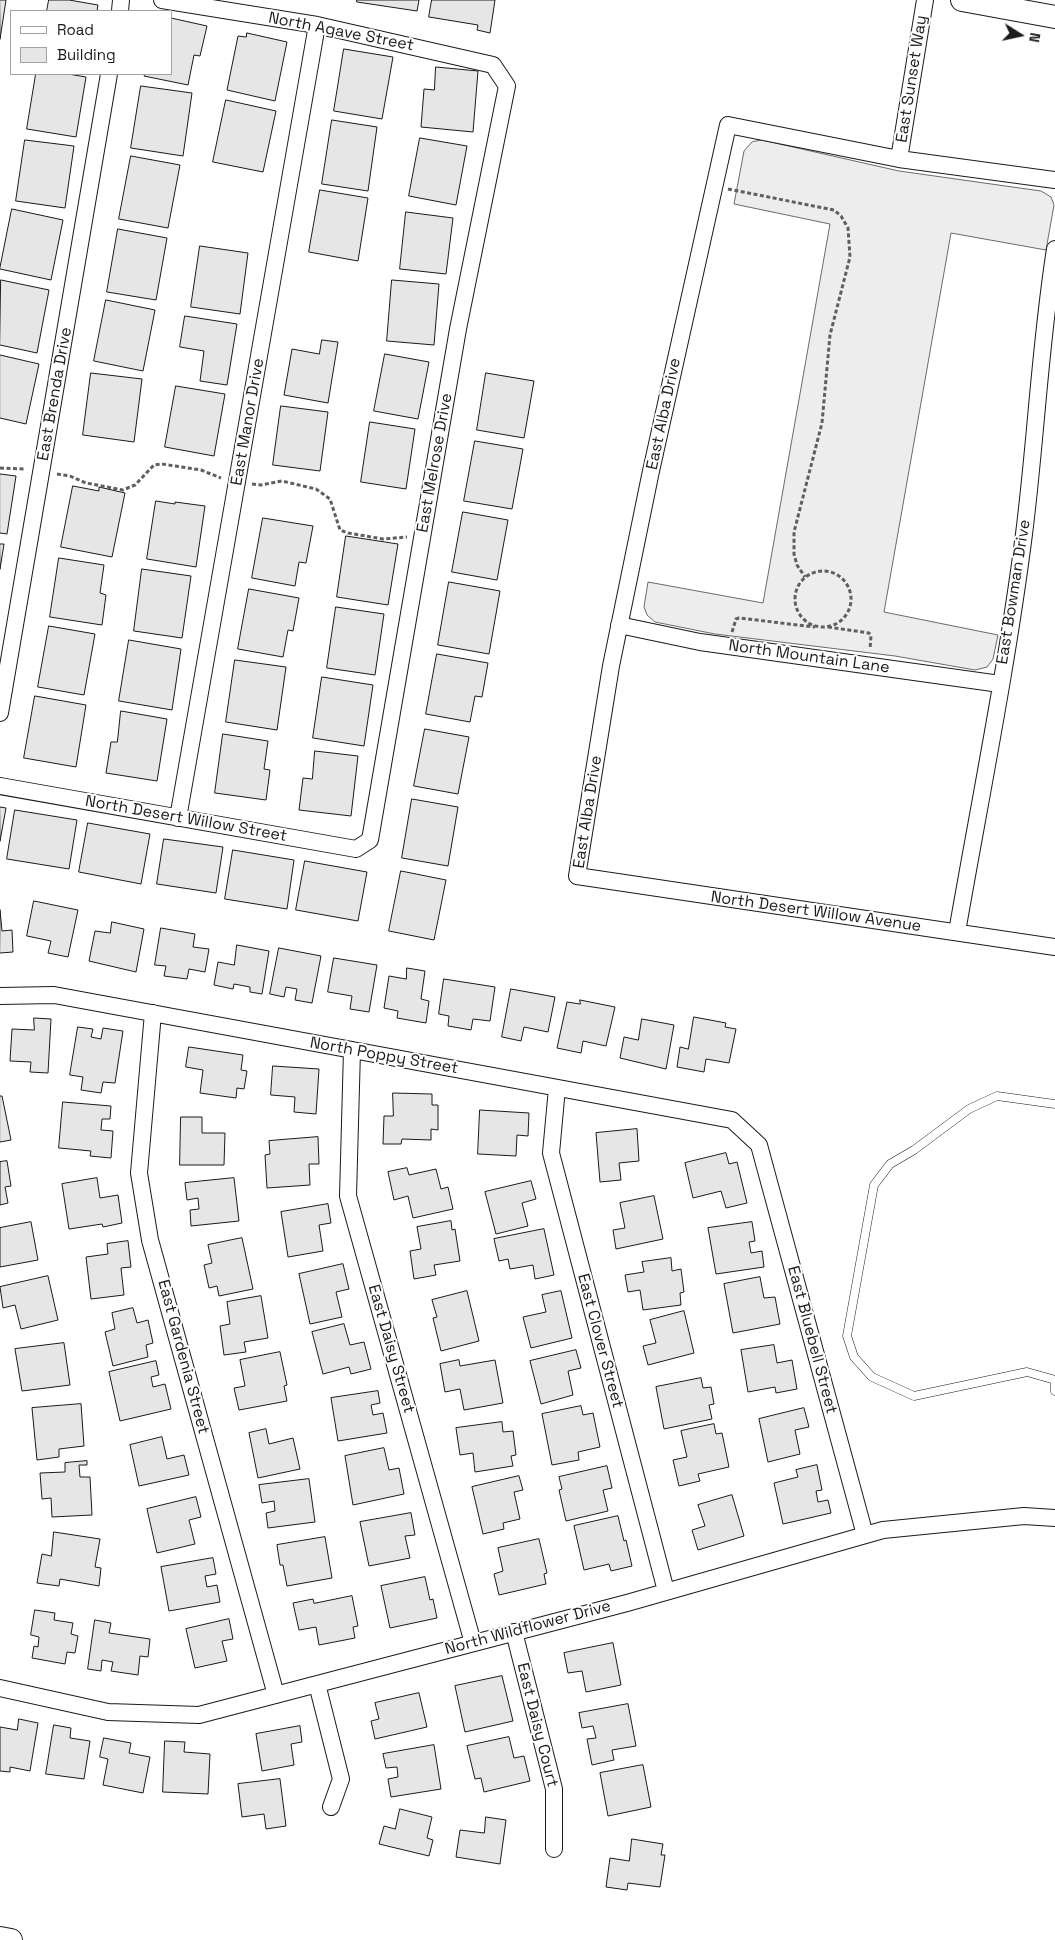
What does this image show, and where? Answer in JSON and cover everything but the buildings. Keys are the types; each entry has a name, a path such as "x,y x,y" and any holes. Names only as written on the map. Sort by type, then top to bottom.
{"street":[{"name":"North Agave Street","path":"162,0 317,25 493,65 507,86"},
{"name":"East Sunset Way","path":"899,159 924,0"},
{"path":"962,0 1055,16"},
{"name":"East Manor Drive","path":"178,818 317,25"},
{"name":"East Brenda Drive","path":"0,713 109,75"},
{"name":"East Melrose Drive","path":"370,840 458,329 507,86"},
{"name":"East Alba Drive","path":"577,876 609,675 619,625 651,471 728,125 899,159"},
{"path":"899,159 1055,180"},
{"name":"East Bowman Drive","path":"957,932 1024,532 1047,300 1055,249"},
{"name":"North Mountain Lane","path":"619,625 700,642 1000,684"},
{"name":"North Desert Willow Street","path":"0,786 356,849 370,840"},
{"name":"North Desert Willow Avenue","path":"577,876 1055,947"},
{"name":"North Poppy Street","path":"0,996 54,995 732,1120 759,1145"},
{"name":"East Gardenia Street","path":"153,1013 139,1173 150,1240 276,1694"},
{"name":"East Daisy Street","path":"352,1050 348,1196 472,1643"},
{"name":"East Clover Street","path":"557,1088 551,1153 666,1592"},
{"name":"East Bluebell Street","path":"759,1145 865,1535"},
{"name":"North Wildflower Drive","path":"0,1688 108,1712 199,1715 666,1592 882,1530 1024,1516 1055,1516"},
{"name":"East Daisy Court","path":"514,1632 554,1789 554,1850"},
{"path":"317,1684 341,1779 331,1807"},
{"path":"0,1938 11,1940"}],"lane":[{"path":"1055,1104 997,1096 969,1109 914,1150 890,1164 874,1185 847,1336 854,1357 872,1377 914,1396 1027,1372 1055,1380 1055,1391"}],"path":[{"path":"739,191 834,210 841,216 848,228 850,257 830,335 822,423 793,542 797,565 805,577"},
{"path":"0,468 41,471 70,476 86,483 123,490 135,485 154,465 162,464 201,470 221,478 261,485 282,481 316,489 330,499 340,530 383,540 405,536 422,540"},
{"path":"818,627 810,624 803,618 795,602 799,584 805,577 814,572 824,570 842,577 848,584 851,594 849,612 843,619 828,627"},
{"path":"732,634 734,623 739,618 828,627 869,633 871,636 870,650"}],"shaded area":[{"path":"762,140 899,171 1041,191 1051,197 1054,205 1046,250 951,233 884,612 998,635 993,659 987,667 975,670 895,656 715,634 655,622 647,615 644,607 648,582 763,603 830,224 734,204 744,151 752,142"}]}
